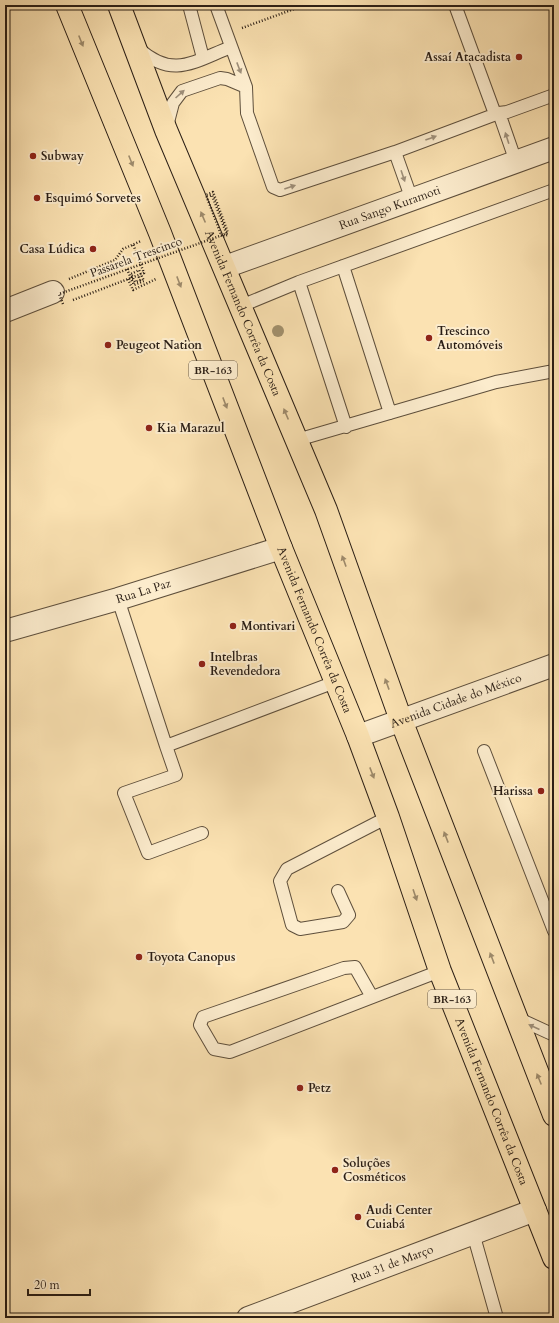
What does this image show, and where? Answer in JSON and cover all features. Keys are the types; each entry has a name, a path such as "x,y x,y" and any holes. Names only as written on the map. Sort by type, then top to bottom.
{"highway":[{"name":"Avenida Fernando Corrêa da Costa","path":"66,5 160,233 281,548 358,736 388,817 440,971 554,1258"},
{"name":"Avenida Fernando Corrêa da Costa","path":"119,5 166,130 225,267 326,510 401,720 514,1017 554,1115"}],"street":[{"name":"Rua Sango Kuramoti","path":"225,267 554,148"},
{"path":"5,311 58,298"},
{"name":"Rua La Paz","path":"5,631 118,599 281,548"},
{"name":"Avenida Cidade do México","path":"358,736 554,665"},
{"name":"Rua 31 de Março","path":"248,1318 535,1210"}],"lane":[{"path":"189,5 203,58"},
{"path":"216,5 246,87 247,113 273,187 276,190 280,190 395,152 497,114 507,112 554,95"},
{"path":"455,5 516,162"},
{"path":"134,45 156,62 168,66 186,65 231,47"},
{"path":"166,130 175,97 182,91 220,78 227,79 246,87"},
{"path":"395,152 412,200"},
{"path":"240,306 342,266 554,190"},
{"path":"342,266 390,413"},
{"path":"299,282 346,427"},
{"path":"297,440 346,427 496,382 554,372"},
{"path":"118,599 176,775 124,793 148,853 202,833"},
{"path":"166,746 335,682"},
{"path":"484,751 554,931"},
{"path":"338,891 348,915 343,922 300,929 292,925 280,881 287,869 388,817"},
{"path":"372,997 355,967 344,968 203,1017 200,1025 214,1049 230,1052 440,971"},
{"path":"514,1017 537,1029 554,1035"},
{"path":"473,1233 498,1318"}],"path":[{"name":"Passarela Trescinco","path":"58,298 59,294 127,269 228,233 213,192 206,194 222,237 227,235 212,195 209,196"},
{"path":"133,244 144,273 128,279 58,298 51,287 115,260 123,249 133,244 160,233"},
{"path":"127,269 134,285 144,281 139,270 131,274 135,282 140,280 138,275"},
{"path":"128,279 133,290"}],"place":[{"name":"Assaí Atacadista","path":"519,57"},
{"name":"Subway","path":"33,156"},
{"name":"Esquimó Sorvetes","path":"37,198"},
{"name":"Casa Lúdica","path":"93,249"},
{"name":"Trescinco Automóveis","path":"429,338"},
{"name":"Peugeot Nation","path":"108,345"},
{"name":"Kia Marazul","path":"149,428"},
{"name":"Montivari","path":"233,626"},
{"name":"Intelbras Revendedora","path":"202,664"},
{"name":"Harissa","path":"541,791"},
{"name":"Toyota Canopus","path":"139,957"},
{"name":"Petz","path":"300,1088"},
{"name":"Soluções Cosméticos","path":"335,1170"},
{"name":"Audi Center Cuiabá","path":"358,1217"}]}
